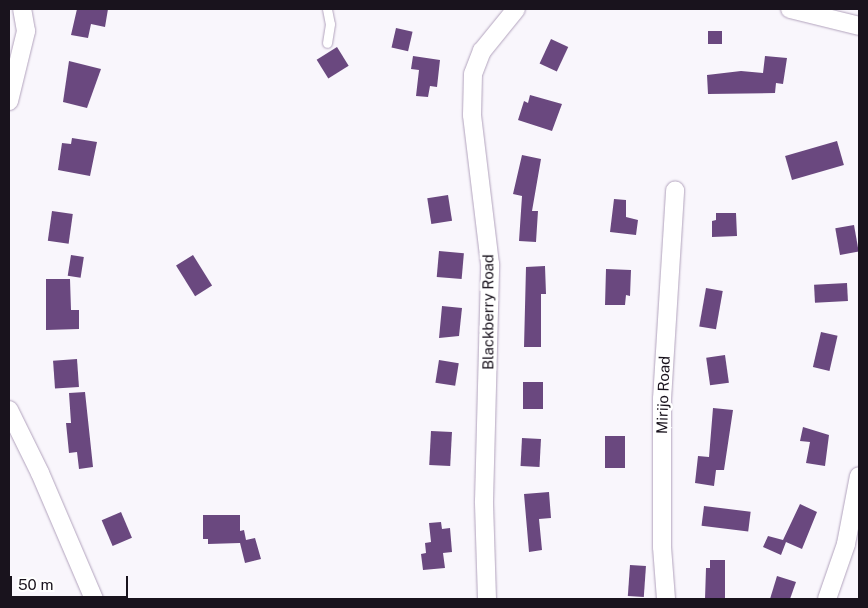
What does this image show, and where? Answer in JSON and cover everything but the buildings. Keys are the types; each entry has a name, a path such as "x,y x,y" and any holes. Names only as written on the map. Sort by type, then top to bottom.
{"street":[{"path":"9,101 26,31 22,9"},
{"name":"Blackberry Road","path":"487,599 484,501 490,264 472,115 473,74 482,51 516,9"},
{"path":"790,9 859,26"},
{"name":"Mirijo Road","path":"666,599 662,547 662,399 675,190"},
{"path":"9,410 40,474 94,599"},
{"path":"827,599 846,544 859,476"}],"lane":[{"path":"326,9 330,24 327,43"}]}
